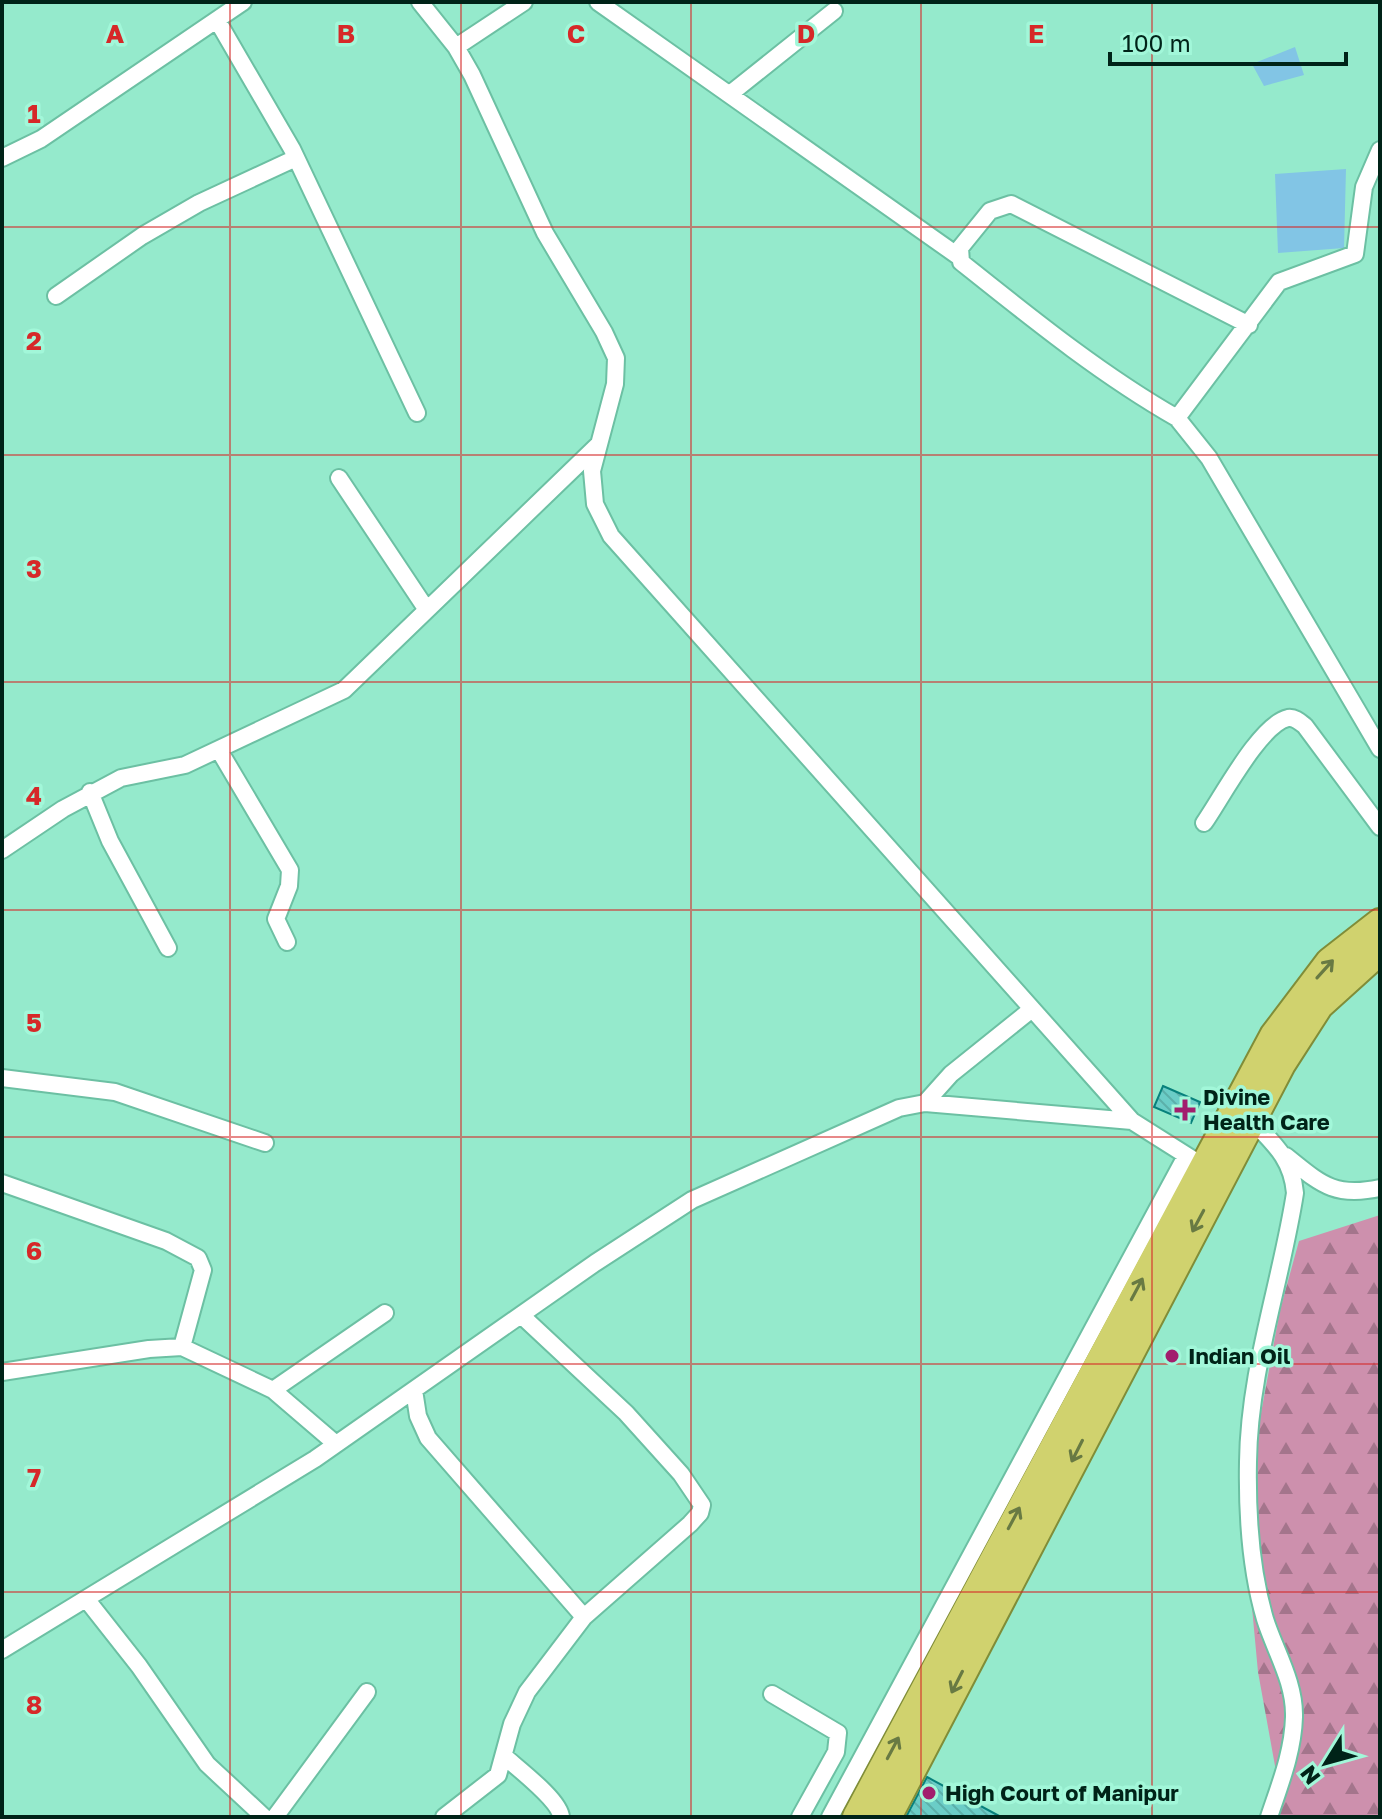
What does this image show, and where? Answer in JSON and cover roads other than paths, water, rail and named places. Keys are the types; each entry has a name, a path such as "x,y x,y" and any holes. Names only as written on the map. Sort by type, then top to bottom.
{"highway":[{"path":"857,1817 1268,1046 1330,962 1380,923"},
{"path":"887,1817 1204,1167 1251,1120 1287,1053 1319,1005 1380,950"}],"street":[{"path":"2,158 41,139 243,2"},
{"path":"420,2 456,47 545,233 604,332 616,358 615,384 592,471 595,504 611,536 1132,1121 1204,1167 830,1817"},
{"path":"456,47 524,2"},
{"path":"598,2 958,256 1097,367 1177,418 1209,458 1380,749"},
{"path":"730,94 834,11"},
{"path":"217,20 296,158 417,413"},
{"path":"1177,418 1279,282 1355,254 1364,187 1373,159 1380,150"},
{"path":"56,296 142,236 199,203 296,158"},
{"path":"958,256 960,248 990,211 1011,204 1249,325"},
{"path":"2,850 90,792 121,778 185,765 344,690 599,444"},
{"path":"339,478 427,610"},
{"path":"1204,823 1259,741 1271,728 1288,718 1297,719 1305,726 1380,827"},
{"path":"219,750 290,870 289,886 276,919 287,942"},
{"path":"90,792 110,841 168,948"},
{"path":"925,1103 951,1074 1032,1009"},
{"path":"2,1078 115,1092 265,1143"},
{"path":"2,1650 336,1444 692,1200 899,1108 925,1103 1132,1121"},
{"path":"1251,1120 1291,1165 1295,1193 1251,1403 1248,1462 1249,1538 1255,1578 1266,1621 1289,1681 1294,1714 1290,1754 1269,1817"},
{"path":"1284,1155 1327,1188 1343,1192 1380,1188"},
{"path":"2,1183 166,1241 198,1258 203,1270 182,1347"},
{"path":"273,1390 385,1313"},
{"path":"444,1817 498,1775 512,1724 527,1692 584,1617 662,1552 700,1513 702,1505 698,1495 655,1443 521,1315"},
{"path":"2,1372 149,1349 182,1347 273,1390 336,1444"},
{"path":"414,1390 418,1416 428,1438 584,1617"},
{"path":"87,1600 139,1666 207,1764 264,1817"},
{"path":"275,1817 367,1692"},
{"path":"772,1694 838,1733 836,1752 800,1817"},
{"path":"504,1756 560,1809 561,1817"}],"water":[{"path":"1295,47 1304,75 1264,86 1252,64"},
{"path":"1346,169 1344,248 1278,253 1275,174"}],"place":[{"name":"Divine Health Care","path":"1185,1110"},
{"name":"Indian Oil","path":"1172,1356"},
{"name":"High Court of Manipur","path":"929,1793"}]}
